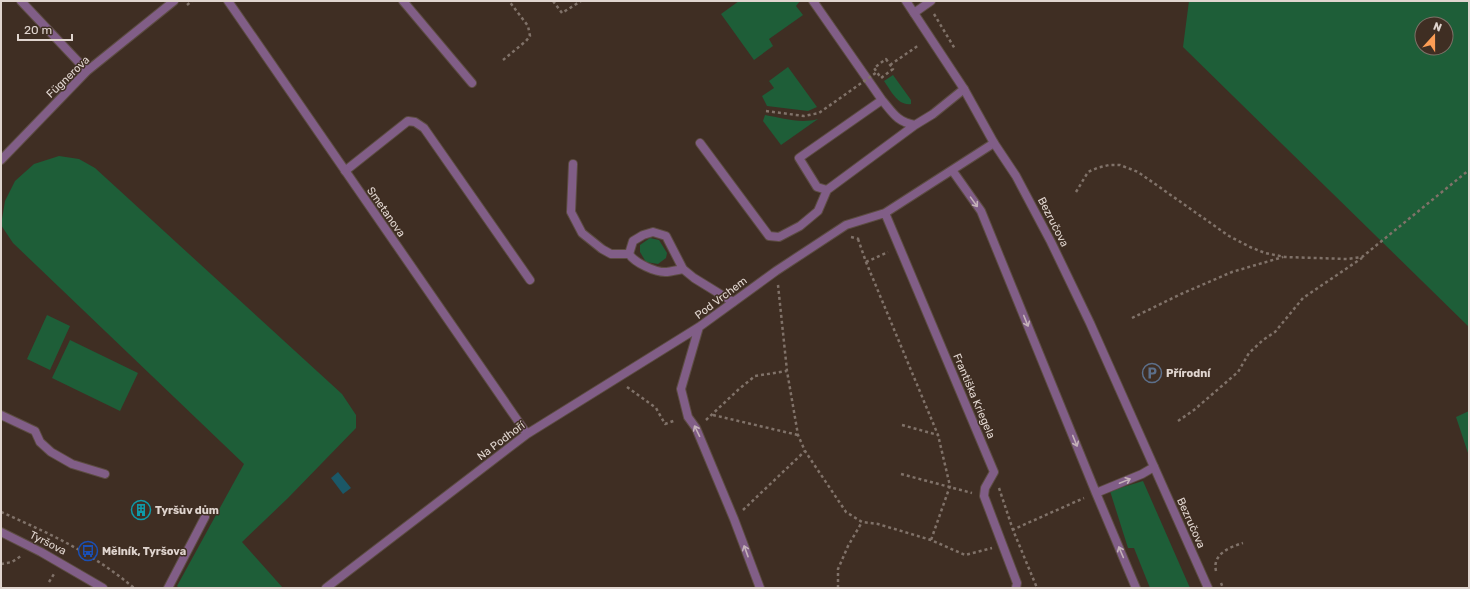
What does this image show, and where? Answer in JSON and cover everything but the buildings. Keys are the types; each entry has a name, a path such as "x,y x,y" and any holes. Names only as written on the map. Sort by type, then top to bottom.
{"street":[{"path":"21,1 87,71"},
{"name":"Fügnerova","path":"1,160 87,71 174,1"},
{"name":"Smetanova","path":"228,1 526,434"},
{"path":"403,1 472,83"},
{"path":"813,1 894,115 904,123 915,125"},
{"name":"Bezručova","path":"906,1 964,89 994,143 1016,176 1051,242 1090,323 1208,588"},
{"path":"914,13 931,1"},
{"path":"700,143 769,236 779,237 800,226 818,211 827,190 915,125 933,114 964,89"},
{"path":"827,190 817,186 799,158 882,100"},
{"path":"344,171 408,121 415,122 424,128 530,280"},
{"name":"Pod Vrchem","path":"760,588 734,519 696,428 688,417 681,389 699,327 776,271 846,224 886,213 994,143"},
{"path":"572,164 571,212 582,233 602,249 611,254 629,254"},
{"path":"952,170 981,211 1136,588"},
{"name":"Františka Kriegela","path":"886,213 899,248 994,472"},
{"path":"683,269 666,272 651,269 633,261 629,254 633,241 642,235 653,232 666,236 683,269 694,278 733,302"},
{"name":"Na Podhoří","path":"326,588 526,434 699,327"},
{"path":"1,415 35,431 40,442 51,452 72,464 105,474"},
{"path":"1096,493 1142,474 1154,467"},
{"path":"994,472 985,488 984,496 1017,583 1016,588"},
{"path":"168,588 205,516"},
{"name":"Tyršova","path":"1,532 42,552 103,588"}],"path":[{"path":"503,60 530,36 528,26 509,1"},
{"path":"553,1 562,13 581,1"},
{"path":"890,65 919,45"},
{"path":"886,59 893,69 881,78 877,72 874,68 886,59"},
{"path":"766,111 804,116 819,113 877,72"},
{"path":"1076,192 1088,172 1109,165 1120,165 1138,172 1229,236 1243,244 1265,253 1285,257 1362,258"},
{"path":"1178,420 1194,410 1238,372 1249,354 1263,340 1275,332 1303,298 1362,258 1469,170"},
{"path":"859,239 866,262 938,435 950,486 931,540"},
{"path":"866,262 899,248"},
{"path":"1132,318 1181,294 1232,272 1285,257"},
{"path":"776,271 787,371 798,435 805,451 846,512 862,522 878,524 931,540 965,555 1002,542 1014,530 1096,493"},
{"path":"787,371 755,376 739,389 713,415 798,435"},
{"path":"616,378 656,408 665,424 688,417"},
{"path":"902,425 938,435"},
{"path":"734,519 805,451"},
{"path":"994,472 1014,530 1037,588"},
{"path":"902,474 984,496"},
{"path":"1,512 48,532 95,558 117,573 134,588"},
{"path":"838,588 838,569 848,546 862,522"},
{"path":"1218,576 1215,569 1217,559 1222,552 1231,547 1243,544"},
{"path":"1,564 12,562 22,556"},
{"path":"50,582 56,572"},
{"path":"1221,582 1223,588"}],"green space":[{"path":"739,1 800,1 796,6 803,15 769,39 773,46 754,60 721,14"},
{"path":"1189,1 1469,1 1469,327 1183,47"},
{"path":"788,67 817,107 808,111 767,106 762,96 774,88 769,81"},
{"path":"893,75 911,100 911,104 902,103 892,93 884,81"},
{"path":"765,115 798,121 818,119 781,145 763,121"},
{"path":"59,156 79,159 95,168 342,394 356,415 356,428 288,498 242,542 283,588 179,588 177,586 244,464 13,243 1,225 5,201 15,181 34,164"},
{"path":"650,238 659,240 667,253 666,258 658,264 646,262 640,252 640,245"},
{"path":"47,315 70,326 50,370 27,359"},
{"path":"70,340 138,373 120,411 52,378"},
{"path":"1469,411 1469,456 1456,417"},
{"path":"1143,481 1190,588 1150,588 1134,548 1128,548 1110,491"}],"water":[{"path":"338,472 351,488 343,494 331,478"}],"place":[{"name":"Přírodní","path":"1152,373"},
{"name":"Tyršův dům","path":"141,510"},
{"name":"Mělník, Tyršova","path":"88,551"}]}
